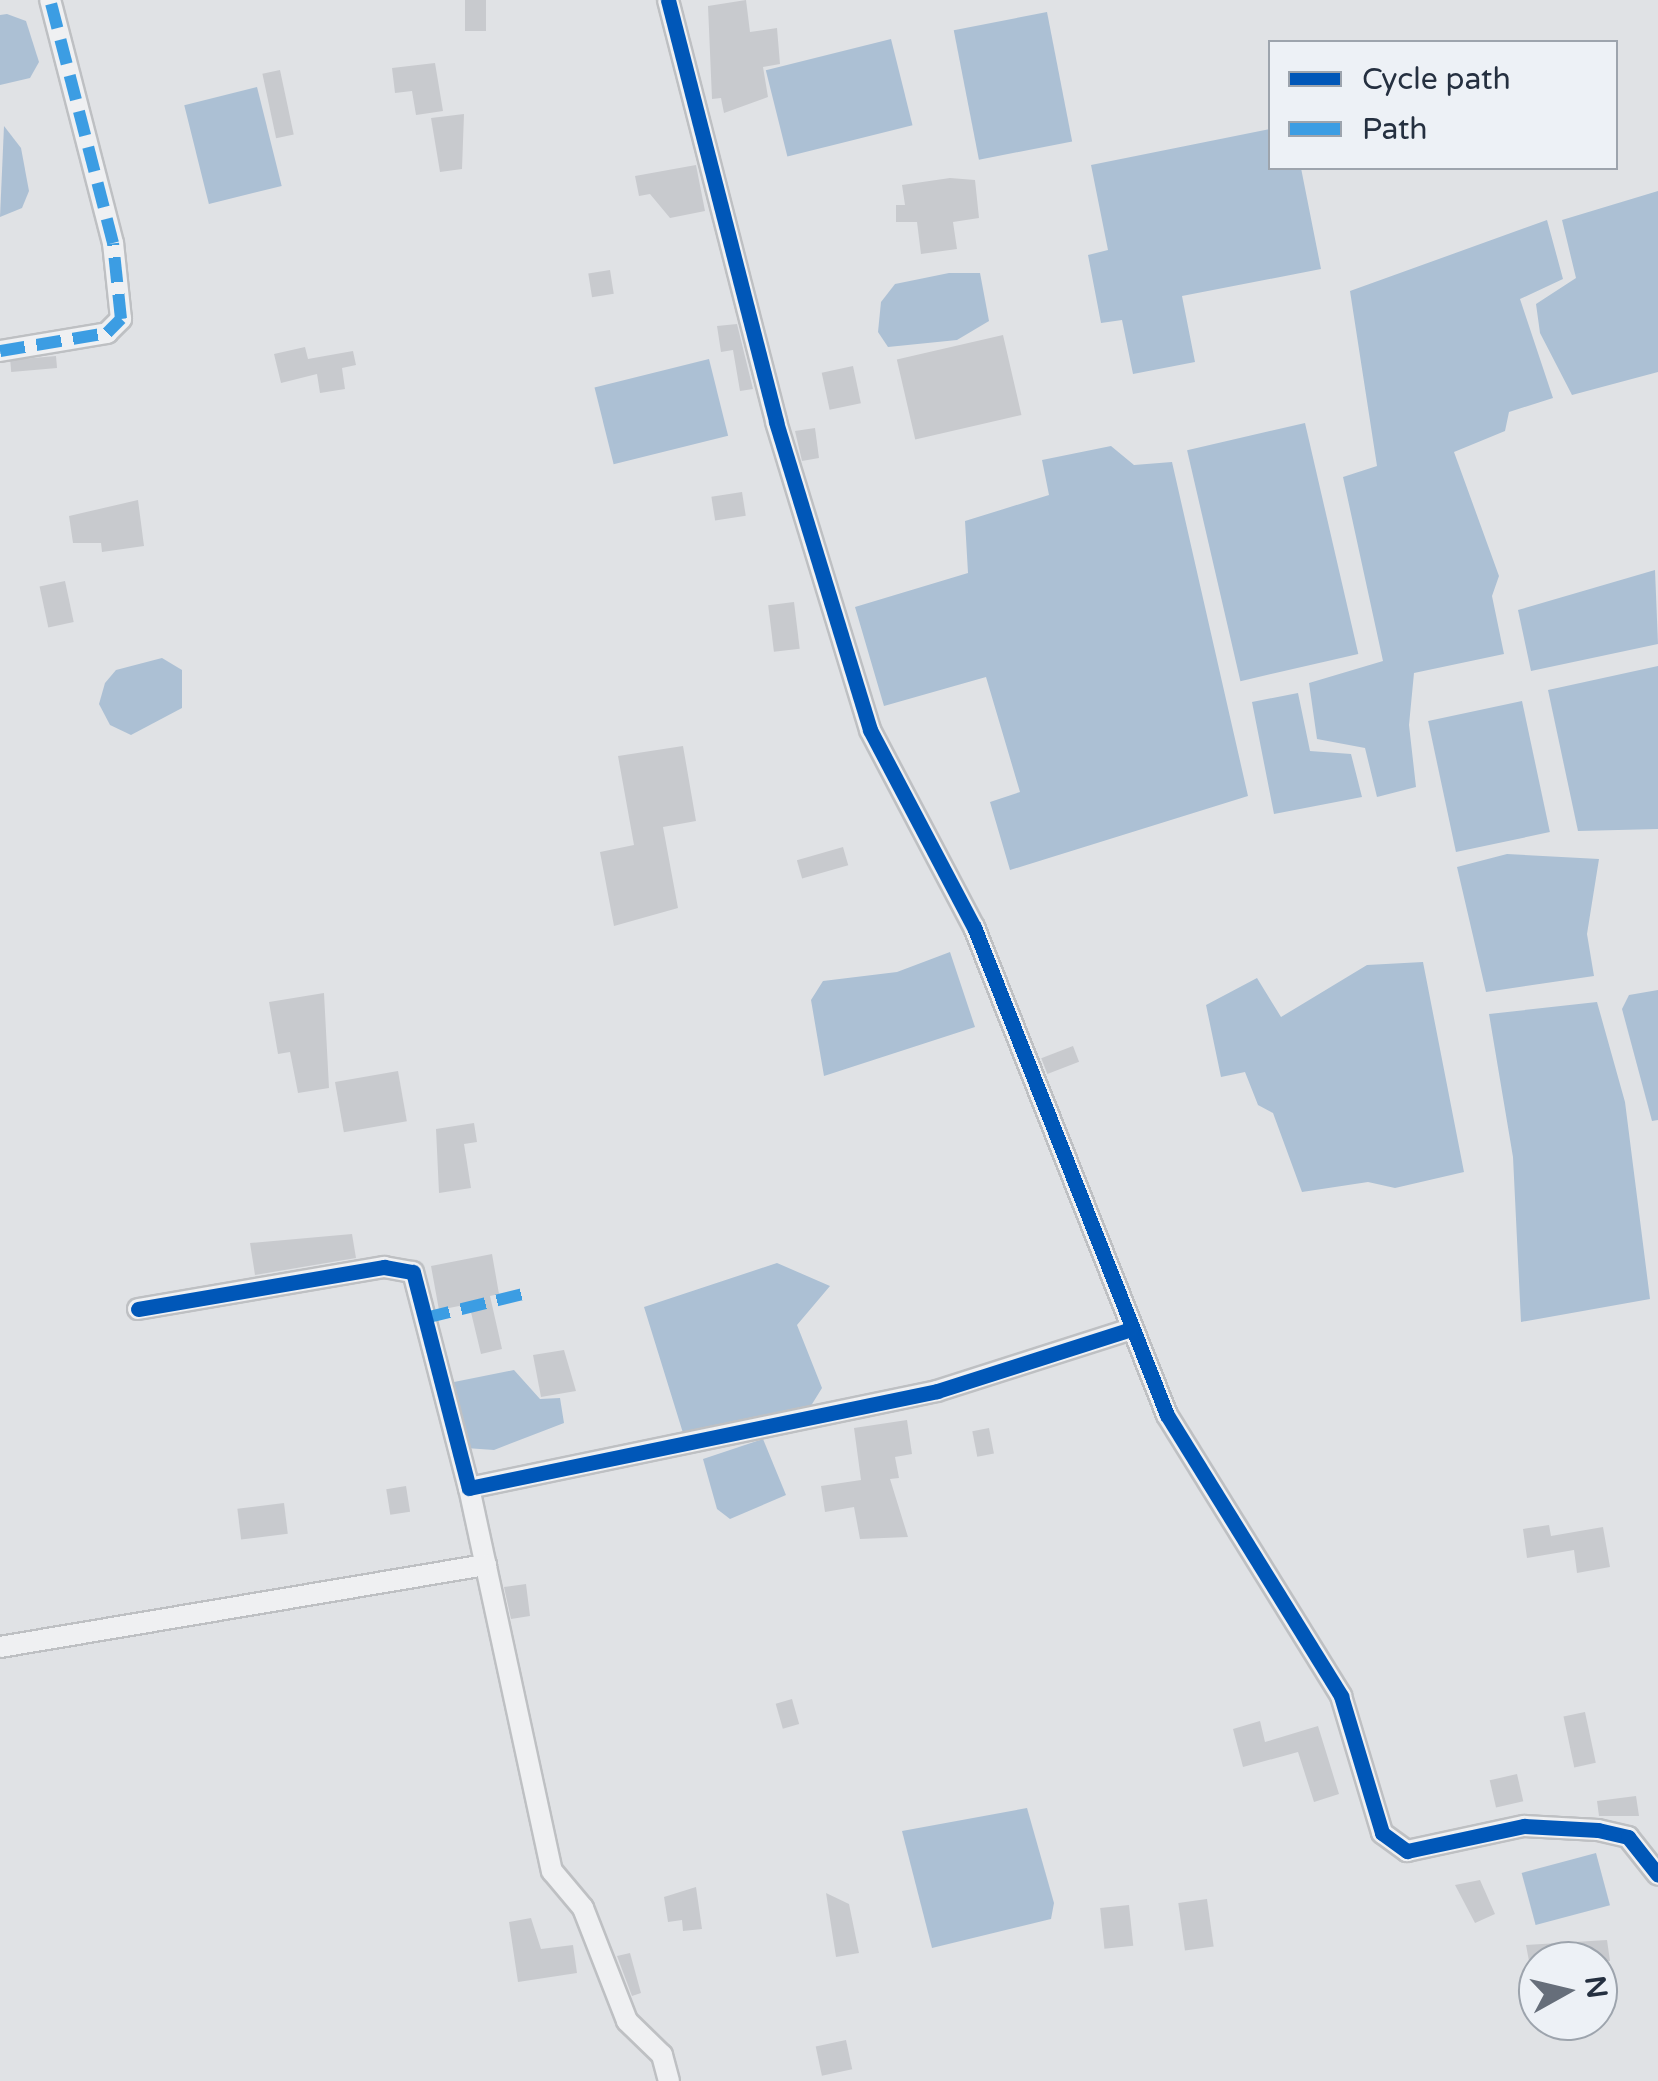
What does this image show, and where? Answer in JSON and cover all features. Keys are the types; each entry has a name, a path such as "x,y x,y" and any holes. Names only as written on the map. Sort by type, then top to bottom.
{"street":[{"path":"0,351 108,333 121,319 113,243 50,0"},
{"path":"668,0 776,422 870,730 974,927 1128,1330 1167,1415 1340,1696 1382,1832 1407,1850 1524,1826 1598,1830 1628,1837 1658,1875"},
{"path":"138,1309 384,1267 413,1272 469,1488 552,1870 582,1908 627,2022 662,2055 669,2081"},
{"path":"469,1488 937,1391 1128,1330"},
{"path":"0,1647 486,1565"}],"water":[{"path":"1047,12 1072,142 979,160 954,30"},
{"path":"0,15 26,21 39,62 30,78 0,85"},
{"path":"891,39 913,125 787,157 766,70"},
{"path":"257,87 282,186 209,204 184,105"},
{"path":"4,126 21,148 29,191 22,208 0,217"},
{"path":"1268,129 1268,170 1301,170 1321,269 1182,296 1195,362 1133,374 1122,320 1101,323 1088,255 1108,250 1091,165"},
{"path":"1658,191 1658,372 1572,395 1540,333 1536,304 1576,278 1562,220"},
{"path":"1547,220 1563,279 1520,299 1553,398 1509,412 1505,431 1454,452 1499,576 1492,596 1504,654 1414,673 1409,725 1416,787 1377,797 1365,748 1317,739 1309,683 1383,661 1343,477 1377,466 1350,291"},
{"path":"949,273 980,273 989,321 957,340 888,347 878,332 881,302 895,284"},
{"path":"709,359 728,436 614,464 595,388"},
{"path":"1305,423 1358,654 1240,681 1187,450"},
{"path":"1111,446 1134,465 1172,462 1248,796 1010,870 990,802 1020,792 986,677 884,706 855,607 968,573 965,521 1049,495 1042,460"},
{"path":"1655,570 1658,644 1531,671 1518,610"},
{"path":"162,658 182,670 182,708 131,735 110,725 99,704 105,683 116,670"},
{"path":"1658,666 1658,829 1578,831 1548,690"},
{"path":"1298,693 1310,751 1351,754 1362,797 1274,814 1252,702"},
{"path":"1522,701 1550,832 1456,852 1428,721"},
{"path":"1507,854 1599,859 1587,934 1594,976 1486,992 1457,867"},
{"path":"950,952 975,1027 824,1076 811,1000 823,981 897,972"},
{"path":"1423,962 1464,1172 1395,1188 1368,1182 1302,1192 1273,1113 1258,1105 1245,1072 1221,1077 1206,1005 1257,978 1281,1017 1367,965"},
{"path":"1658,990 1658,1120 1652,1121 1622,1009 1629,995"},
{"path":"1597,1002 1625,1102 1650,1299 1521,1322 1513,1157 1489,1014"},
{"path":"777,1263 830,1286 797,1325 822,1388 809,1409 683,1433 644,1307"},
{"path":"514,1370 540,1399 560,1398 564,1423 494,1450 466,1448 449,1383"},
{"path":"763,1439 786,1495 730,1519 717,1509 703,1459"},
{"path":"1027,1808 1054,1903 1051,1919 932,1948 902,1831"},
{"path":"1596,1853 1610,1905 1536,1925 1522,1873"}],"building":[{"path":"465,0 486,0 486,31 465,31"},
{"path":"746,0 750,32 777,28 780,64 763,67 768,97 724,113 721,98 712,99 708,6"},
{"path":"435,63 443,111 416,115 412,91 395,93 392,68"},
{"path":"280,70 294,135 276,138 262,74"},
{"path":"464,114 462,169 440,172 431,118"},
{"path":"696,165 705,211 670,218 650,194 639,196 635,176"},
{"path":"950,178 975,180 979,218 953,222 957,249 921,254 917,222 896,222 896,205 905,205 902,185"},
{"path":"610,270 614,294 592,297 588,273"},
{"path":"737,324 753,389 740,391 733,350 721,352 717,326"},
{"path":"1003,335 1021,415 915,439 897,360"},
{"path":"305,347 308,359 353,351 356,365 342,368 345,389 320,393 317,374 281,383 274,354"},
{"path":"56,356 57,368 11,372 10,360"},
{"path":"853,366 861,403 830,410 822,373"},
{"path":"815,428 819,458 802,461 795,431"},
{"path":"742,492 746,516 715,521 711,497"},
{"path":"138,500 144,546 102,552 101,543 73,543 69,516"},
{"path":"65,581 74,622 48,627 40,586"},
{"path":"794,602 800,649 774,652 768,605"},
{"path":"683,746 696,821 663,827 678,908 614,926 600,852 634,845 618,756"},
{"path":"843,847 848,865 802,878 797,860"},
{"path":"324,993 329,1088 298,1093 290,1052 278,1054 269,1002"},
{"path":"1073,1046 1079,1062 1047,1074 1041,1058"},
{"path":"398,1071 407,1121 344,1132 335,1082"},
{"path":"474,1123 477,1142 464,1144 471,1188 439,1193 436,1129"},
{"path":"352,1234 356,1258 255,1275 250,1243"},
{"path":"492,1254 499,1294 490,1296 502,1349 481,1354 469,1304 439,1310 431,1266"},
{"path":"564,1350 576,1391 541,1397 533,1355"},
{"path":"907,1420 912,1454 895,1457 899,1478 890,1479 908,1537 860,1539 854,1507 825,1512 821,1486 861,1480 854,1428"},
{"path":"989,1428 994,1454 977,1457 972,1431"},
{"path":"406,1486 410,1512 390,1515 386,1489"},
{"path":"284,1503 288,1534 241,1539 237,1509"},
{"path":"1549,1525 1551,1536 1603,1527 1610,1567 1577,1573 1574,1550 1527,1558 1523,1529"},
{"path":"526,1584 530,1616 511,1619 504,1587"},
{"path":"792,1699 799,1724 783,1729 776,1704"},
{"path":"1585,1712 1596,1763 1574,1767 1563,1717"},
{"path":"1260,1721 1265,1742 1318,1726 1339,1794 1314,1802 1298,1752 1243,1767 1233,1729"},
{"path":"1517,1774 1523,1801 1496,1808 1490,1780"},
{"path":"1636,1796 1639,1816 1599,1816 1597,1801"},
{"path":"1480,1880 1495,1914 1475,1923 1455,1885"},
{"path":"696,1887 702,1929 683,1931 682,1920 668,1922 664,1897"},
{"path":"826,1893 849,1904 859,1953 836,1957"},
{"path":"1207,1899 1214,1947 1185,1951 1178,1903"},
{"path":"1129,1905 1133,1946 1104,1949 1100,1908"},
{"path":"531,1918 541,1949 573,1945 577,1973 518,1982 509,1922"},
{"path":"630,1953 641,1993 632,1996 617,1956"},
{"path":"846,2040 852,2069 822,2076 816,2046"}],"marked path":[{"path":"0,351 107,333 121,319 113,243 50,0"},
{"path":"425,1318 527,1293"}],"cycle path":[{"path":"668,0 776,422 870,730 974,927 1167,1415 1341,1696 1382,1833 1407,1851 1524,1826 1598,1830 1628,1837 1658,1875"},
{"path":"138,1309 384,1267 413,1272 469,1488 937,1391 1128,1330"}]}
